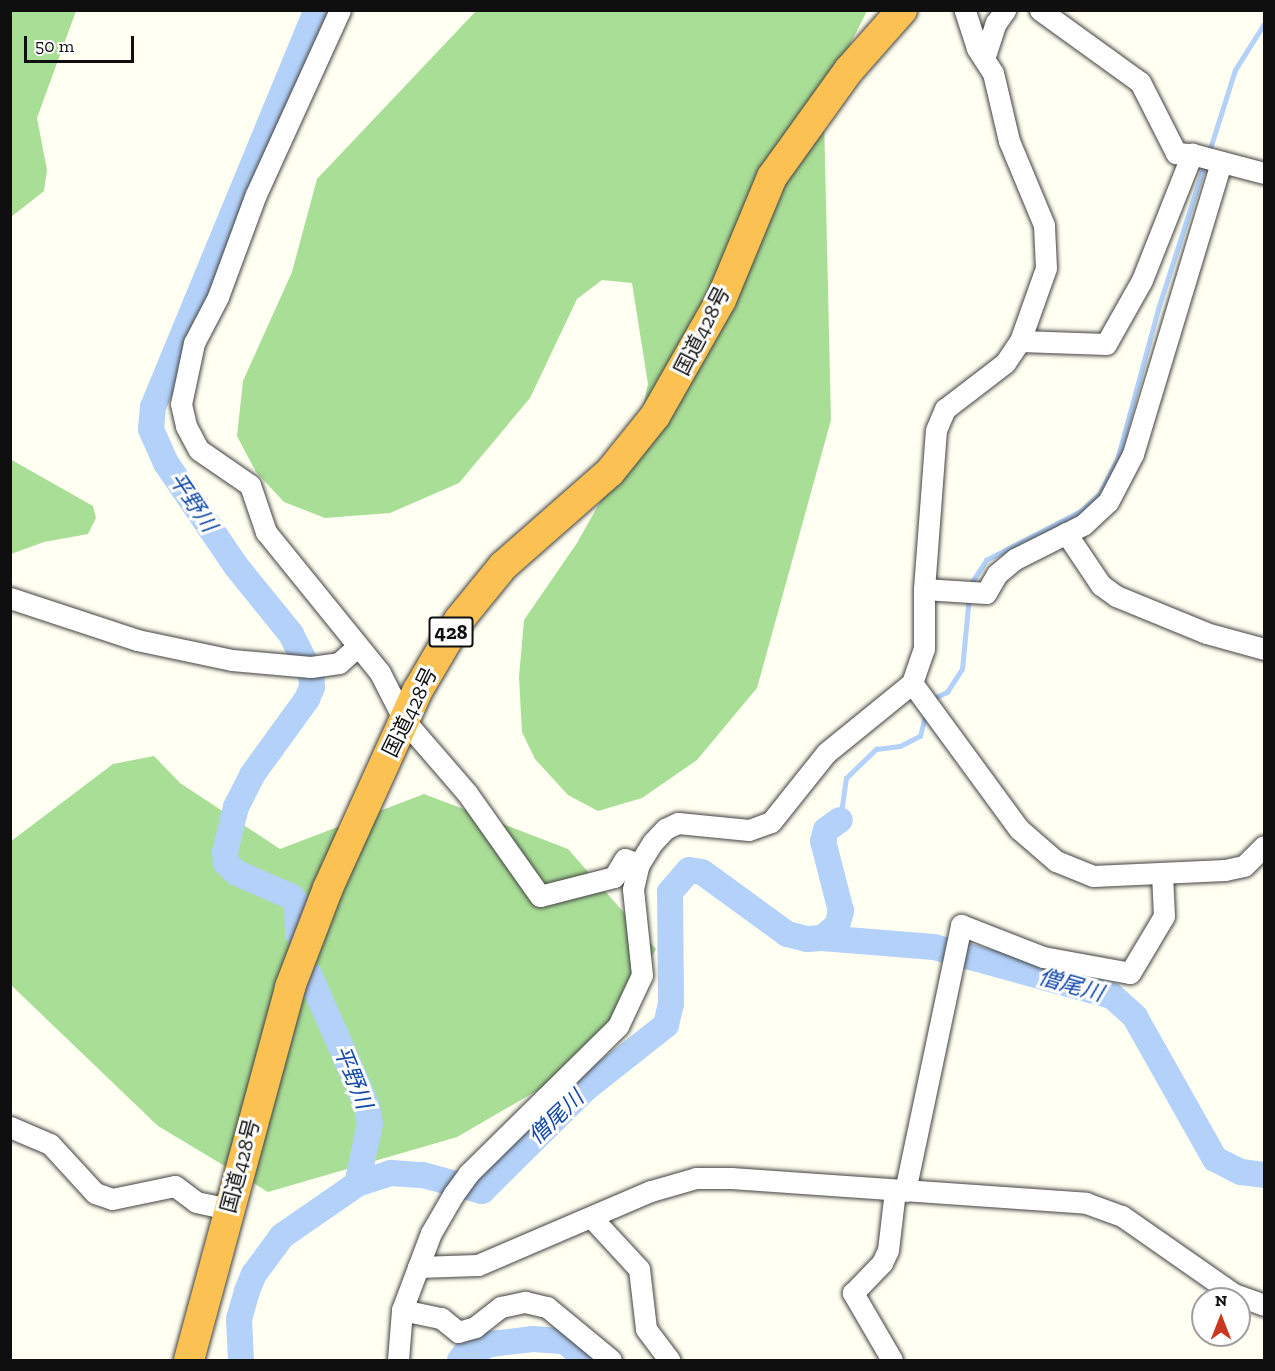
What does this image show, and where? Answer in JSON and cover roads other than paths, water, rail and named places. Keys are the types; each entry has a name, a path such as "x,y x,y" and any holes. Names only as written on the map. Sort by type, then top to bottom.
{"highway":[{"name":"国道428号","path":"189,1360 228,1209 290,987 328,888 404,720 438,654 481,592 528,542 610,472 656,416 721,300 772,177 849,70 902,10"}],"street":[{"path":"340,10 256,194 218,297 194,343 182,404 186,426 199,450 250,485 266,532 380,673 404,720 467,793 540,896 614,877 625,859 639,864"},
{"path":"398,1360 402,1310 418,1267 453,1196 468,1173 618,1026 642,975 633,889 639,864 665,829 678,823 749,830 771,822 826,753 912,683 924,649 924,589 936,430 945,409 1005,363 1020,341 1046,268 1047,249 1044,225 1009,141 993,73 984,59 965,10"},
{"path":"984,59 996,23 1005,10"},
{"path":"1040,10 1140,82 1176,153 1192,154 1264,173"},
{"path":"1020,341 1106,344 1142,280 1192,154"},
{"path":"924,589 986,593 997,573 1015,559 1083,525 1108,502 1123,478 1221,162"},
{"path":"1066,533 1101,585 1116,596 1206,633 1264,649"},
{"path":"10,598 137,640 232,660 312,667 339,663 357,647"},
{"path":"912,683 1019,829 1056,861 1093,876 1162,873 1244,866 1264,846"},
{"path":"892,1360 854,1293 882,1263 888,1250 961,925 1043,957 1130,973 1164,916 1162,873"},
{"path":"10,1127 50,1144 94,1193 111,1199 175,1185 196,1202 228,1209"},
{"path":"418,1267 478,1265 651,1191 696,1179 1086,1203 1122,1216 1234,1294 1264,1305"},
{"path":"591,1217 639,1269 646,1329 669,1360"},
{"path":"402,1310 441,1318 458,1332 475,1328 501,1307 525,1302 547,1307 611,1360"}],"waterway":[{"name":"平野川","path":"298,934 297,904 292,897 237,873 226,863 225,852 236,807 252,775 307,699 312,687 311,674 291,634 236,566 166,463 151,429 153,407 317,10"},
{"path":"1209,152 1235,70 1264,24"},
{"path":"970,585 986,560 1081,511 1100,493 1117,460 1158,309 1205,163"},
{"path":"932,699 947,692 962,669 969,596"},
{"path":"840,820 846,778 876,749 900,746 920,736 926,712"},
{"name":"僧尾川","path":"241,1360 239,1319 247,1291 254,1274 282,1236 357,1184 391,1173 423,1175 482,1191 585,1089 666,1025 671,1004 670,892 689,870 702,872 787,934 807,939 822,938 837,926 841,911 823,841 826,830 840,820"},
{"name":"僧尾川","path":"822,938 934,947 1112,996 1135,1017 1215,1159 1241,1172 1264,1175"},
{"name":"平野川","path":"309,974 367,1106 370,1124 357,1184"},
{"path":"460,1360 465,1354 491,1344 533,1339 565,1341 586,1360"}]}
